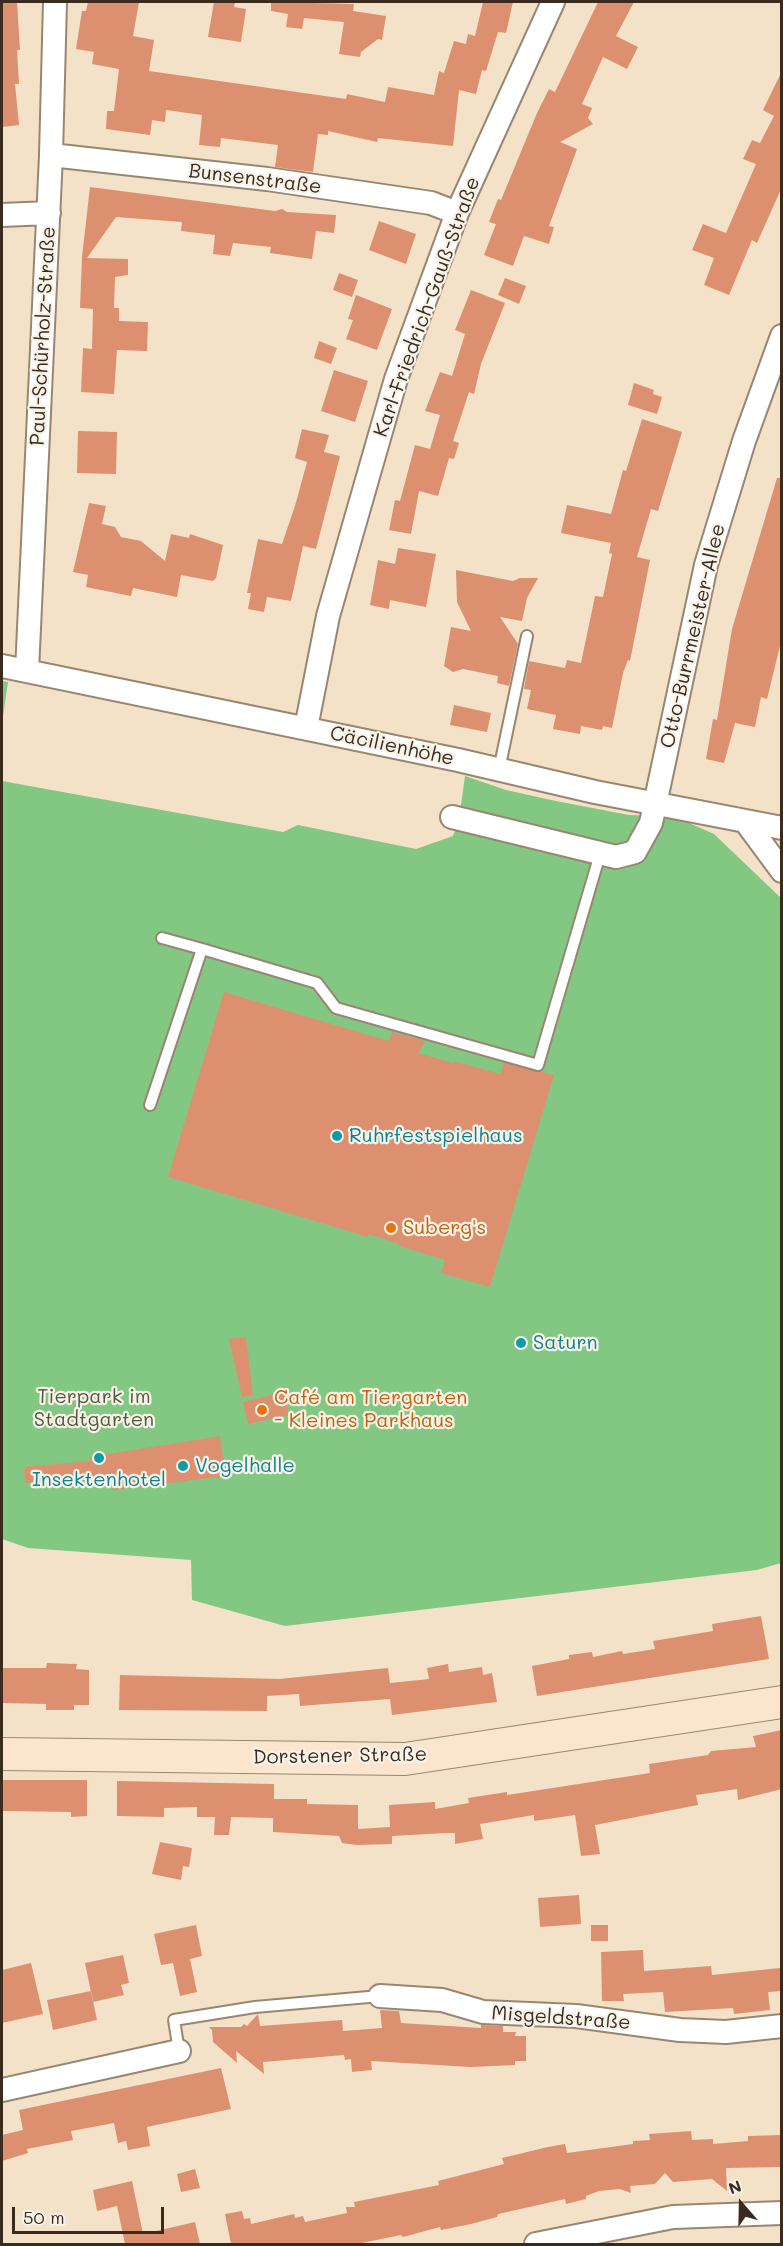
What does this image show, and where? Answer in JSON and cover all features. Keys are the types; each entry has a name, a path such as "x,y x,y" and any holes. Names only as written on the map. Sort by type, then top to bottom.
{"main road":[{"name":"Dorstener Straße","path":"2,1754 405,1759 782,1702"}],"street":[{"name":"Paul-Schürholz-Straße","path":"27,671 49,213 55,2"},
{"name":"Karl-Friedrich-Gauß-Straße","path":"306,728 328,615 393,390 456,213 553,2"},
{"name":"Bunsenstraße","path":"51,155 267,179 431,203 456,213"},
{"path":"2,215 49,213"},
{"name":"Otto-Burrmeister-Allee","path":"600,854 616,857 635,852 651,823 706,565 744,441 782,336"},
{"name":"Cäcilienhöhe","path":"2,666 782,828"},
{"path":"452,817 600,854"},
{"path":"745,821 782,871"},
{"name":"Misgeldstraße","path":"381,1996 442,2000 483,2012 576,2016 680,2030 726,2032 782,2026"},
{"path":"2,2090 179,2051"},
{"path":"536,2244 673,2217 782,2213"}],"lane":[{"path":"499,771 527,636"},
{"path":"162,938 317,983 336,1008 538,1065 600,854"},
{"path":"150,1105 202,950"},
{"name":"Misgeldstraße","path":"179,2051 174,2020 235,2009 381,1996"}],"green space":[{"path":"2,681 8,682 2,723"},
{"name":"Tierpark im Stadtgarten","path":"465,776 506,790 629,815 673,816 714,834 781,898 781,1563 757,1570 285,1626 192,1600 191,1560 28,1548 2,1539 2,781 283,832 298,825 416,849 453,836 459,819"}],"building":[{"path":"2,2 17,2 20,50 17,50 19,84 15,84 19,125 2,127"},
{"path":"88,2 139,2 133,36 154,40 149,71 346,99 347,94 385,102 388,87 434,95 439,71 444,73 454,41 466,44 468,34 475,36 483,2 513,2 506,33 498,32 486,71 482,70 476,94 459,90 453,146 378,138 377,142 328,131 328,135 318,134 313,172 275,167 278,145 221,138 220,147 199,145 202,115 166,110 165,122 152,120 150,135 106,129 107,111 114,111 119,69 92,64 94,52 76,49 82,11 86,11"},
{"path":"214,2 235,3 234,7 246,9 241,42 208,37"},
{"path":"271,2 354,4 353,11 386,16 382,40 378,39 361,52 360,57 339,54 344,22 304,18 302,29 286,27 288,14 271,11"},
{"path":"598,2 634,2 616,36 638,47 627,69 603,57 582,104 592,108 588,118 593,124 560,142 577,149 549,226 554,227 549,244 524,236 513,266 484,255 496,224 489,222 498,199 501,200 549,89 555,92"},
{"path":"782,71 782,187 757,243 752,240 729,295 704,285 714,258 692,250 703,224 726,233 756,164 743,159 752,140 760,143 774,116 763,110"},
{"path":"90,187 275,211 282,209 287,212 336,215 334,233 316,231 312,259 270,253 271,247 233,243 230,256 213,254 215,235 181,231 182,222 116,217 87,258 128,259 128,275 115,277 114,308 119,308 119,321 148,322 147,351 117,350 114,394 81,392 83,348 92,349 93,309 80,308 82,257"},
{"path":"379,221 416,234 406,264 369,250"},
{"path":"339,273 358,280 352,297 333,290"},
{"path":"505,278 526,286 519,304 498,295"},
{"path":"471,290 505,303 481,364 474,394 469,392 453,441 459,443 454,459 449,458 438,496 419,491 411,534 389,530 395,500 400,501 415,445 430,449 440,415 425,411 440,372 452,376 465,334 455,330"},
{"path":"356,295 392,309 377,350 346,339 353,320 348,319"},
{"path":"319,341 337,348 331,364 314,358"},
{"path":"334,370 368,381 355,422 321,411"},
{"path":"634,383 654,390 653,394 662,397 657,414 628,405"},
{"path":"642,419 682,432 658,511 651,509 637,557 650,560 630,661 628,660 623,673 612,728 603,726 602,730 581,726 580,734 553,729 556,715 527,709 531,690 524,689 529,661 565,668 567,660 581,663 595,596 603,597 612,554 609,553 611,543 561,533 567,505 611,514 623,470 626,471"},
{"path":"302,429 329,435 324,452 340,456 316,549 303,546 291,601 267,597 264,612 248,609 251,593 247,593 258,539 282,544 295,506 307,462 295,458"},
{"path":"78,431 117,432 116,474 77,473"},
{"path":"777,478 782,478 782,638 767,699 761,697 755,727 735,723 724,763 706,759 713,719 717,720 732,629"},
{"path":"89,503 106,506 102,524 115,527 121,537 141,541 165,561 171,534 189,538 190,534 223,545 216,578 213,581 181,575 177,597 133,588 131,596 86,587 88,575 73,572"},
{"path":"398,548 436,554 426,607 390,600 389,609 370,605 378,560 395,564"},
{"path":"456,570 513,581 520,578 538,578 527,598 522,621 500,617 518,644 509,686 497,683 498,676 463,669 453,672 444,666 451,627 471,631 457,602"},
{"path":"454,705 491,713 487,732 450,725"},
{"name":"Ruhrfestspielhaus","path":"224,992 389,1041 392,1032 425,1041 418,1053 453,1063 454,1061 500,1074 504,1063 554,1075 490,1287 441,1273 445,1260 399,1246 399,1244 369,1234 368,1237 168,1177"},
{"path":"246,1337 253,1395 242,1397 229,1339"},
{"path":"284,1392 289,1415 248,1424 243,1402"},
{"name":"Vogelhalle","path":"220,1436 226,1476 113,1490 111,1474 25,1483 24,1467 90,1461 90,1457"},
{"path":"761,1616 769,1659 537,1696 532,1666 569,1659 569,1655 592,1652 593,1657 622,1651 623,1654 655,1649 653,1641 713,1631 712,1624"},
{"path":"47,1663 77,1664 76,1669 89,1670 89,1705 74,1705 74,1710 46,1710 46,1704 2,1703 2,1668 46,1668"},
{"path":"448,1664 449,1672 482,1667 483,1675 492,1673 497,1702 392,1715 390,1699 300,1706 299,1694 267,1696 267,1711 119,1710 120,1675 279,1679 388,1668 390,1683 429,1679 427,1668"},
{"path":"782,1730 782,1789 738,1800 737,1789 696,1795 698,1805 595,1825 600,1854 581,1856 575,1815 534,1821 534,1815 480,1824 483,1839 455,1844 455,1833 446,1833 392,1836 392,1844 357,1845 342,1843 339,1836 273,1832 273,1818 231,1817 229,1835 214,1835 215,1817 197,1817 197,1807 164,1808 164,1817 117,1816 117,1781 274,1784 274,1799 307,1799 307,1804 358,1805 358,1829 390,1827 389,1805 435,1802 435,1809 469,1803 468,1798 507,1792 507,1795 650,1773 649,1764 708,1755 711,1751 756,1747 753,1736"},
{"path":"2,1780 87,1780 87,1816 71,1817 71,1812 2,1811"},
{"path":"160,1842 192,1848 189,1867 183,1866 181,1880 152,1874"},
{"path":"579,1895 581,1924 540,1927 538,1898"},
{"path":"196,1925 202,1956 190,1959 197,1992 180,1996 173,1963 161,1965 154,1934"},
{"path":"591,1925 608,1925 608,1941 591,1941"},
{"path":"643,1950 644,1971 711,1966 712,1975 780,1968 782,1991 768,1992 770,2010 734,2014 733,2008 665,2012 663,1992 623,1994 624,2001 602,2001 601,1952"},
{"path":"123,1955 129,1983 121,1985 124,1995 93,2002 85,1963"},
{"path":"31,1963 43,2014 2,2023 2,1970"},
{"path":"91,1991 97,2020 53,2030 47,2000"},
{"path":"380,2010 399,2011 401,2023 481,2028 481,2025 503,2026 503,2032 516,2032 515,2036 526,2036 526,2061 515,2061 515,2065 470,2067 371,2061 372,2070 352,2072 351,2059 345,2060 344,2055 263,2062 264,2074 236,2051 237,2063 213,2042 212,2030 209,2027 241,2027 244,2024 247,2026 258,2014 260,2026 342,2020 343,2031 382,2028"},
{"path":"221,2068 231,2109 147,2127 150,2146 128,2150 126,2141 118,2143 114,2123 71,2131 73,2140 27,2149 28,2153 2,2161 2,2135 23,2130 19,2110"},
{"path":"691,2131 692,2140 713,2139 713,2144 748,2141 748,2136 782,2135 782,2167 726,2168 727,2191 712,2179 673,2182 665,2173 655,2184 630,2186 631,2193 620,2189 599,2191 586,2196 586,2199 566,2204 565,2199 498,2214 497,2217 471,2224 441,2230 440,2227 403,2237 401,2235 357,2244 231,2244 225,2214 242,2211 244,2219 250,2218 251,2224 294,2214 295,2218 303,2216 305,2222 347,2213 346,2207 355,2207 354,2202 439,2185 438,2181 504,2164 502,2158 548,2147 565,2144 567,2153 633,2144 633,2141 650,2140 649,2134"},
{"path":"195,2169 200,2188 181,2192 177,2174"},
{"path":"132,2181 143,2234 195,2222 200,2244 125,2244 117,2206 97,2211 93,2190"}],"place":[{"name":"Ruhrfestspielhaus","path":"337,1136"},
{"name":"Suberg's","path":"391,1228"},
{"name":"Saturn","path":"521,1343"},
{"name":"Café am Tiergarten - Kleines Parkhaus","path":"262,1410"},
{"name":"Insektenhotel","path":"99,1458"},
{"name":"Vogelhalle","path":"183,1466"}]}
